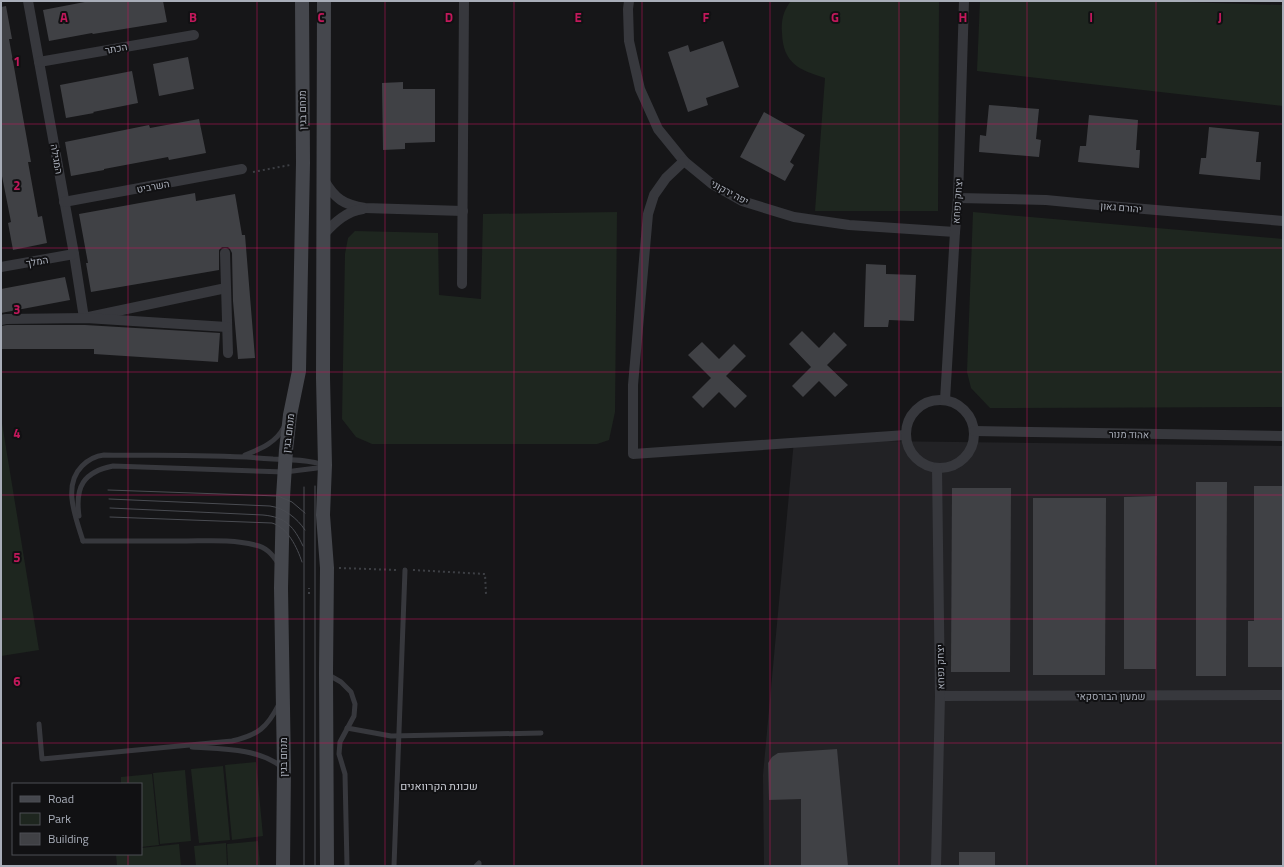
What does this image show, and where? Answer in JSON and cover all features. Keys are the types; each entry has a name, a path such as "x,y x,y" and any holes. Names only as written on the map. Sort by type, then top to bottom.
{"street":[{"name":"המגילה","path":"28,1 74,254 84,318"},
{"name":"מנחם בגין","path":"283,866 283,498 290,415 299,371 303,163 302,1"},
{"path":"324,1 324,515 327,568 327,866"},
{"path":"462,284 464,1"},
{"name":"יפה ירקוני","path":"629,1 629,41 640,89 658,129 684,161 712,184 742,201 794,217 849,224 955,232"},
{"name":"יצחק נפחא","path":"945,400 958,198 964,1"},
{"name":"הכתר","path":"39,62 194,35"},
{"path":"684,161 666,178 654,194 648,214 633,385 632,454 906,435"},
{"name":"השרביט","path":"64,202 242,169"},
{"path":"324,180 333,194 351,206 365,208 463,211"},
{"name":"יהורם גאון","path":"958,198 1046,200 1098,206 1283,221"},
{"path":"324,234 334,223 345,215 365,208"},
{"path":"225,253 228,353"},
{"name":"המלך","path":"1,267 74,254"},
{"path":"84,318 226,288"},
{"path":"1,320 84,318 227,328"},
{"path":"945,400 958,405 967,413 972,423 974,432 973,443 968,454 960,463 949,468 937,468 923,464 914,457 908,446 906,435 907,423 913,413 922,405 933,401 945,400"},
{"name":"אהוד מנור","path":"974,432 1283,436"},
{"name":"יצחק נפחא","path":"936,866 940,696 937,468"},
{"name":"שמעון הבורסקאי","path":"940,696 1283,695"}],"lane":[{"path":"242,456 264,448 270,444 283,430 290,415"},
{"path":"83,541 75,514 72,485 78,470 91,458 104,455 242,456 285,466 316,462 325,465"},
{"path":"83,541 78,514 79,491 83,481 89,475 102,468 113,466 285,466 317,468 325,465"},
{"path":"83,541 208,540 237,542 256,545 270,553 282,570"},
{"path":"394,866 405,570"},
{"path":"326,673 341,682 351,692 355,704 354,716 340,742 339,754 345,774 347,866"},
{"path":"39,724 42,759 232,741 255,734 266,724 283,697"},
{"path":"347,728 391,736 542,733"},
{"path":"173,746 260,754 275,761 284,768"}],"path":[{"path":"263,170 276,168"},
{"path":"342,568 485,574 486,594"},
{"path":"309,594 310,588"}],"shaded area":[{"path":"794,440 1283,446 1283,866 764,866 763,775"}],"green space":[{"path":"791,1 939,1 938,211 815,211 825,78 808,72 794,64 789,59 783,44 782,24 784,12"},
{"path":"980,1 1181,1 1283,5 1283,106 977,71"},
{"path":"617,212 615,412 609,440 597,444 372,444 356,437 342,419 345,254 348,238 355,231 438,233 439,295 481,299 483,214"},
{"path":"973,212 1283,239 1283,407 990,408 971,388 967,372"},
{"path":"1,417 39,650 1,656"},
{"path":"256,762 263,836 232,840 225,765"},
{"path":"223,766 230,840 199,843 191,769"},
{"path":"185,770 191,841 160,844 153,773"},
{"path":"152,774 159,845 142,847 142,783 121,783 121,777"},
{"path":"258,841 260,866 228,866 227,844"},
{"path":"226,843 227,866 196,866 194,846"},
{"path":"179,844 181,866 117,866 116,855 142,855 142,848"}],"building":[{"path":"90,1 163,1 167,22 49,41 43,10"},
{"path":"6,6 12,39 9,39 31,162 28,162 38,217 42,216 47,243 13,250 8,223 11,222 1,171 1,7"},
{"path":"723,41 739,87 706,98 708,105 688,112 668,52 688,45 690,52"},
{"path":"188,57 194,89 159,96 153,64"},
{"path":"132,71 138,103 66,118 60,85"},
{"path":"403,82 403,89 435,89 435,142 405,143 405,149 383,150 382,83"},
{"path":"989,105 1039,109 1036,139 1041,140 1039,157 979,152 980,135 986,136"},
{"path":"764,112 805,135 790,162 794,165 785,181 740,157"},
{"path":"1089,115 1138,120 1136,150 1140,150 1139,168 1078,162 1080,146 1086,146"},
{"path":"199,119 206,153 169,160 168,157 71,176 65,142 149,125 150,128"},
{"path":"1209,127 1259,132 1256,162 1261,162 1260,180 1199,174 1201,158 1206,158"},
{"path":"195,193 196,201 235,194 242,235 245,235 255,358 238,359 233,301 232,253 228,247 222,247 219,250 219,270 91,292 86,263 88,263 79,214"},
{"path":"866,264 886,265 886,274 916,275 914,321 889,320 888,327 864,327"},
{"path":"65,277 70,300 1,313 1,289"},
{"path":"85,325 220,333 218,362 94,354 94,349 1,349 1,326"},
{"path":"802,331 819,348 834,332 847,345 827,365 848,385 835,397 819,381 803,397 792,386 811,367 789,344"},
{"path":"702,342 719,359 734,344 746,356 726,376 747,396 735,408 719,392 703,408 692,397 711,378 688,355"},
{"path":"1196,482 1227,482 1226,676 1196,676"},
{"path":"1254,486 1283,486 1283,667 1248,667 1248,621 1254,621"},
{"path":"952,488 1011,488 1010,672 951,672"},
{"path":"1157,496 1156,669 1124,669 1124,497"},
{"path":"1033,498 1106,498 1105,675 1033,675"},
{"path":"837,749 848,866 801,866 801,799 769,800 768,763 772,757 778,753"},
{"path":"959,852 995,852 995,866 959,866"}],"tram line":[{"path":"315,486 315,866"},
{"path":"304,487 304,866"},
{"path":"108,490 278,496 292,502 305,513"},
{"path":"109,499 270,506 290,514 305,530"},
{"path":"110,508 271,516 288,524 296,533 303,546"},
{"path":"110,517 272,523 283,529 295,544 302,562"}],"district":[{"name":"שכונת הקרוואנים","path":"439,786"}]}
